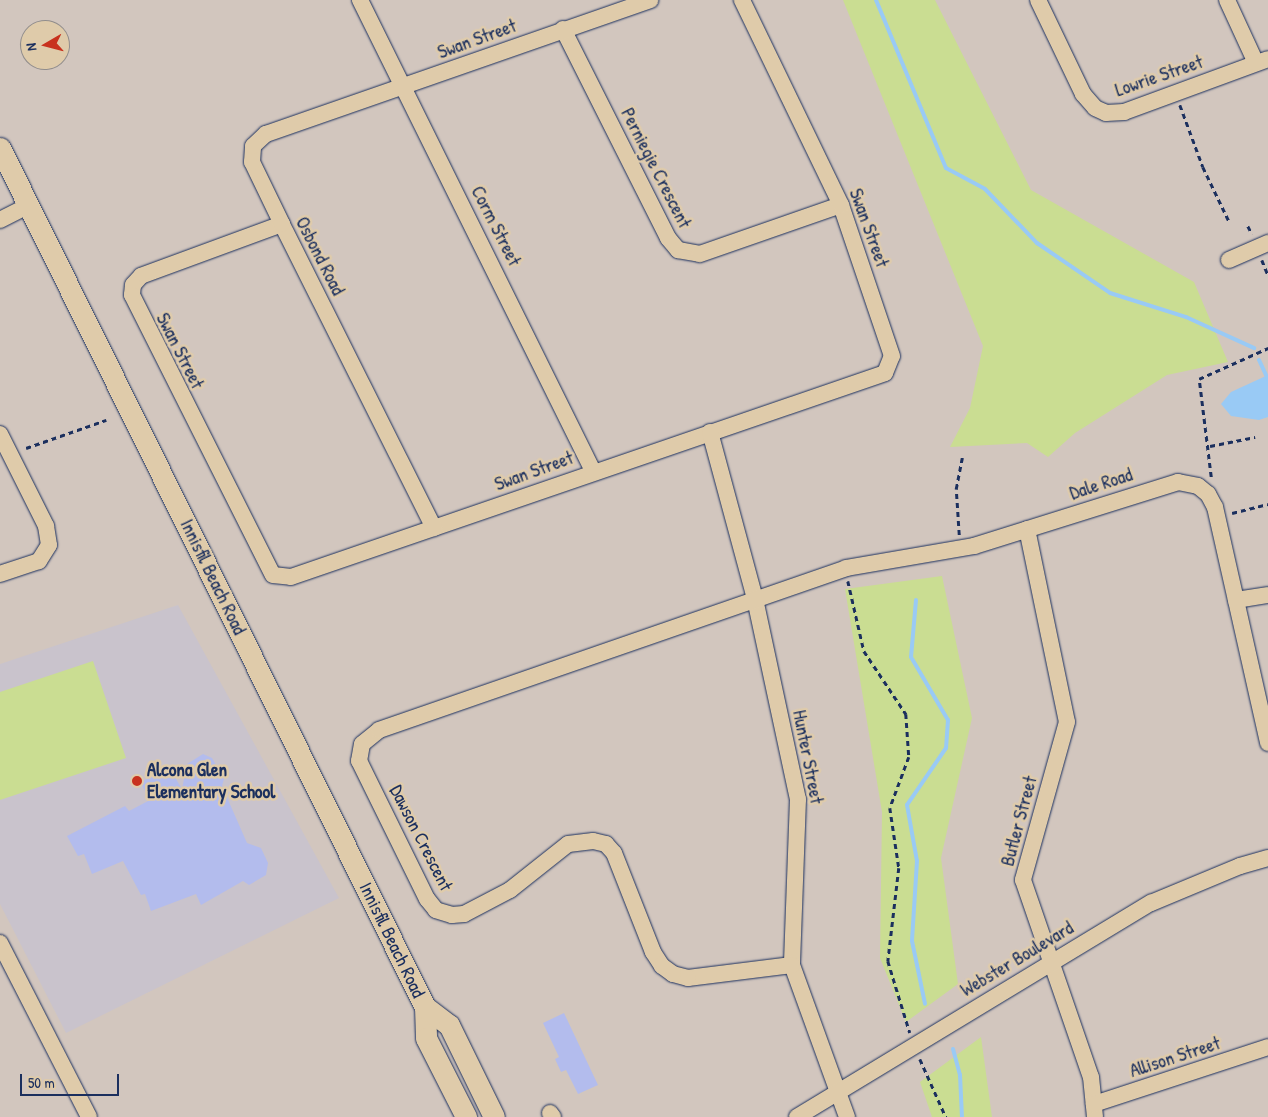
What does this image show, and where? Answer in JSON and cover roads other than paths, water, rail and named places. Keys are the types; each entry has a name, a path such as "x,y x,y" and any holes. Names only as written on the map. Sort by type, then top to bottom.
{"main road":[{"name":"Innisfil Beach Road","path":"0,148 425,1006 426,1038 466,1117"},
{"name":"Innisfil Beach Road","path":"425,1006 449,1025 494,1117"}],"street":[{"name":"Corm Street","path":"360,0 593,471"},
{"name":"Swan Street","path":"403,86 650,0"},
{"name":"Swan Street","path":"282,224 141,276 133,286 132,302 273,575 291,577 888,369 892,356 841,205 742,0"},
{"name":"Lowrie Street","path":"1038,0 1083,94 1095,108 1118,113 1262,61"},
{"path":"1226,0 1262,61"},
{"name":"Perniegie Crescent","path":"563,29 668,238 678,250 700,254 841,205"},
{"name":"Osbond Road","path":"403,86 257,140 252,161 434,528"},
{"path":"0,220 28,206"},
{"path":"1229,260 1268,243"},
{"name":"Hunter Street","path":"710,432 755,599 798,799 792,965 847,1117"},
{"path":"0,434 46,526 50,544 39,561 0,574"},
{"name":"Dale Road","path":"755,599 846,568 960,548 1027,529 1158,487 1188,482 1208,494 1215,507 1268,744"},
{"name":"Butler Street","path":"1027,529 1067,722 1023,880 1091,1077 1095,1110"},
{"path":"1236,600 1268,594"},
{"name":"Dawson Crescent","path":"755,599 378,730 362,744 360,761 426,899 436,910 464,914 510,890 568,844 593,841 606,844 614,853 653,952 662,966 673,974 688,978 792,965"},
{"name":"Webster Boulevard","path":"797,1117 914,1044 1174,891 1268,858"},
{"path":"0,943 89,1117"},
{"name":"Allison Street","path":"1095,1110 1268,1048"}],"water":[{"path":"1268,375 1268,417 1259,420 1231,416 1221,404 1231,392"}],"waterway":[{"path":"876,0 946,168 985,189 1037,243 1110,293 1186,317 1254,348"},
{"path":"1259,360 1268,379"},
{"path":"916,600 911,657 948,720 946,748 907,805 917,861 912,941 925,1004"},
{"path":"953,1049 960,1075 962,1117"}],"place":[{"name":"Alcona Glen Elementary School","path":"137,781"}]}
